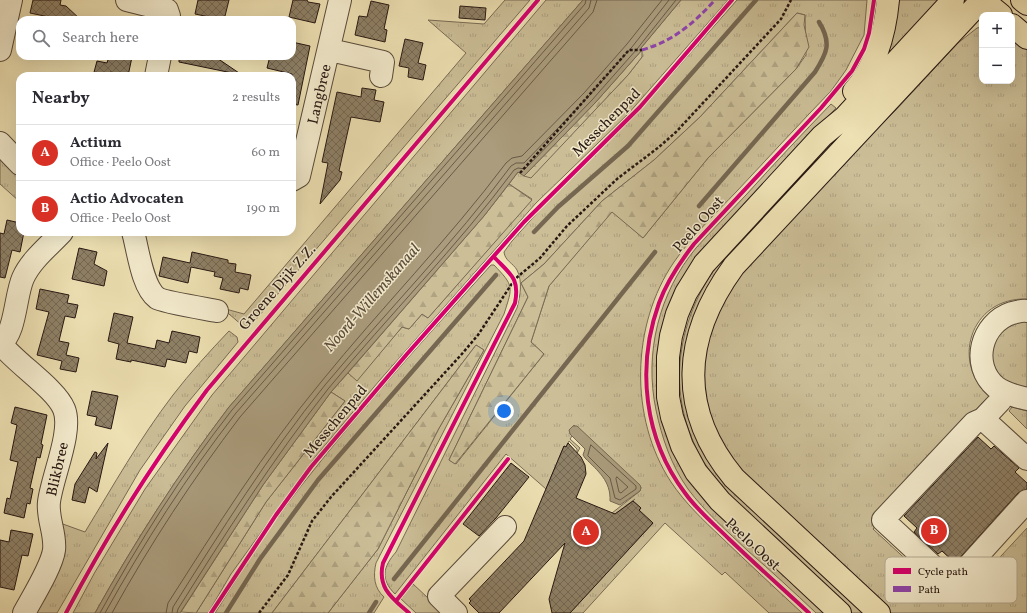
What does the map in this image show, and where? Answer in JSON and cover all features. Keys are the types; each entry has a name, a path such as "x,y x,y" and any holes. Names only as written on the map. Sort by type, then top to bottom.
{"main road":[{"path":"822,136 838,111 857,88 870,67 881,44 886,21 888,0"},
{"name":"Peelo Oost","path":"840,613 706,487 682,446 672,417 667,377 668,357 676,314 694,278 718,246 822,136 845,117 953,0"},
{"path":"879,613 734,478 722,463 708,437 696,404 694,383 695,350 700,327 707,309 719,286 734,266 983,0 997,12"},
{"path":"1022,0 1027,4"},
{"path":"1015,28 1027,38"}],"street":[{"path":"0,50 11,0"},
{"path":"127,0 167,10 169,16"},
{"name":"Langbree","path":"296,178 299,176 330,50 340,0"},
{"name":"Langbree","path":"330,50 383,62 380,76"},
{"path":"157,72 159,60"},
{"path":"0,143 16,160"},
{"path":"1,344 10,330 24,277 32,264 58,236"},
{"path":"134,236 146,282 151,292 158,299 217,311"},
{"path":"1027,311 1016,312 1001,318 994,324 984,338 982,355 985,371 992,382 1004,392 1027,399"},
{"name":"Blikbree","path":"1,344 9,354 55,396 61,403 66,418 65,435 50,501 49,513 54,550 51,560 24,613"},
{"path":"923,557 883,520 974,423 983,419 1000,401 1004,392"},
{"path":"983,419 1027,459"},
{"path":"977,557 1027,502"},
{"path":"456,613 439,596 505,527"}],"path":[{"path":"259,613 288,575 312,521 331,497 465,350 516,279 540,258 567,226 616,179 659,147 676,132 781,19 791,0"},
{"path":"520,173 629,50 642,50"},
{"path":"510,274 516,279 517,288"}],"green space":[{"path":"505,0 530,0 252,324 248,328 243,326 222,308 244,314 466,53 428,20 484,24"},
{"path":"546,0 583,0 229,407 158,508 95,613 73,613 95,572 145,489 212,395"},
{"path":"681,0 728,0 628,114 536,203 379,381 316,456 231,574 208,613 196,613 266,502 345,401 331,392 348,373 357,380 402,327 409,329 422,314 428,318 532,199 509,184 518,172 531,177 628,75 642,57 641,48"},
{"path":"737,0 867,0 864,35 846,70 831,91 704,225 681,252 660,287 649,314 643,342 641,372 642,401 648,429 657,457 671,482 701,518 802,613 769,613 725,572 722,575 665,523 583,613 570,613 653,523 639,511 641,508 633,501 635,499 615,514 612,513 640,491 641,487 574,425 570,434 572,436 570,439 580,448 577,453 577,449 569,441 566,447 564,446 546,489 506,454 395,594 390,589 385,578 388,563 396,552 517,308 520,294 520,279 517,270 507,260 504,252 555,193 635,116","holes":["797,13 805,15 806,55 796,69 708,158 643,238 612,211 549,286 531,342 544,354 456,464 449,460 528,297 521,283 544,264 602,201 654,160 700,117"]},
{"path":"895,0 947,0 883,69"},
{"path":"797,13 805,15 804,25 809,47 796,69 708,158 643,238 612,212 549,286 531,342 544,354 455,464 449,460 528,297 521,283 544,264 602,201 654,160 700,117"},
{"path":"979,28 979,84 1015,84 1015,36 1027,46 1027,299 1007,301 991,309 980,321 972,335 969,351 971,368 979,385 992,399 985,400 892,500 891,508 873,529 903,557 885,557 885,603 1017,603 1017,557 1000,557 1027,528 1027,613 888,613 724,456 698,379 719,293 843,161 895,111 958,43"},
{"path":"932,31 732,261 692,337 724,473 872,613 851,613 738,504 712,474 697,449 686,423 681,397 680,370 683,343 690,316 702,290 717,266"},
{"path":"642,50 642,57 628,75 531,178 524,176 595,103"},
{"path":"831,104 836,108 758,192 668,310 682,467 824,613 816,613 724,529 702,506 682,480 672,461 661,431 653,389 652,367 658,324 664,304 672,284 683,266 702,241"},
{"path":"0,155 16,171 16,198 0,184"},
{"path":"509,184 532,200 428,318 422,314 409,329 402,327 357,381 348,373 484,216"},
{"path":"491,265 494,265 501,272 510,287 504,314 376,563 375,582 378,590 384,597 374,613 328,613 378,549 438,430 484,350 476,345 272,613 215,613 276,519 327,453 380,389"},
{"path":"1027,321 1027,390 1012,385 1004,380 995,367 992,353 995,338 1000,331 1008,325"},
{"path":"229,331 237,337 238,342 185,406 140,470 57,613 33,613 60,523 85,532 127,462 161,411 193,371"},
{"path":"476,345 484,350 438,430 378,549 328,613 272,613"},
{"path":"331,392 345,401 266,502 196,613 181,612 263,485"},
{"path":"1012,407 1027,411 1027,429 1009,411"},
{"path":"412,583 444,613 416,613 400,598"}],"water":[{"name":"Noord-Willemskanaal","path":"583,0 681,0 641,48 642,50 595,103 524,176 518,172 484,216 331,392 263,485 180,613 95,613 158,508 229,407"},
{"path":"573,426 577,426 640,485 640,491 620,505 610,501 610,494 606,482 583,455 585,449 570,434 569,430"}],"building":[{"path":"33,0 61,0 60,5 66,6 77,16 44,16 30,13"},
{"path":"198,0 229,0 225,16 205,16 195,14"},
{"path":"293,0 307,0 308,2 320,4 315,23 296,19 296,16 289,16"},
{"path":"371,1 389,5 384,29 387,30 385,42 355,35 359,16 367,17"},
{"path":"460,6 486,8 485,20 459,18"},
{"path":"405,39 423,43 418,63 426,65 423,80 408,77 409,68 399,66"},
{"path":"296,43 310,46 298,105 296,105 296,72 284,72 267,68 269,60 296,60"},
{"path":"108,60 131,60 129,72 94,72 97,61 107,63"},
{"path":"179,60 220,60 238,72 227,72 179,62"},
{"path":"362,88 376,90 374,100 384,102 380,122 351,117 339,171 342,172 340,180 320,204 328,163 322,162 337,92 361,97"},
{"path":"7,220 16,222 16,236 23,236 20,252 12,250 5,278 0,277 0,233 4,234"},
{"path":"79,248 97,252 94,264 107,271 104,286 72,279"},
{"path":"192,252 228,260 228,263 236,264 235,272 251,275 248,290 240,288 239,293 220,289 223,278 214,276 215,272 191,267 188,283 159,276 163,257 190,263"},
{"path":"40,289 69,295 67,303 78,305 75,318 65,316 59,341 69,343 66,355 79,358 76,372 60,369 62,361 37,355 49,312 36,309"},
{"path":"114,313 133,317 127,343 155,349 157,340 169,343 172,331 200,337 197,353 189,351 186,363 167,359 165,367 131,360 131,362 116,359 119,344 108,341"},
{"path":"92,391 118,396 111,429 95,425 97,417 87,415"},
{"path":"15,407 47,415 41,444 43,445 40,458 37,457 30,488 33,489 30,504 27,503 24,518 4,513 7,498 10,499 18,462 10,460 17,425 11,423"},
{"path":"978,437 991,449 994,446 1019,468 1015,472 1027,483 1027,489 1018,493 960,557 948,557 942,551 938,554 914,532 917,528 904,516"},
{"path":"108,443 97,492 89,487 85,503 72,500 75,484 95,452 97,453 96,459"},
{"path":"568,443 581,457 585,465 586,474 576,498 615,514 633,501 641,508 639,510 653,523 570,613 552,613 549,599 565,543 499,613 479,613 469,603 471,601 469,599 524,541 564,446 566,447"},
{"path":"511,463 529,477 496,518 479,536 463,524"},
{"path":"11,530 33,534 28,556 22,555 14,590 0,587 0,540 9,542"}],"waterway":[{"path":"534,232 558,207 628,146 756,0"},
{"path":"699,206 815,72 823,59 827,42 826,36 819,22"},
{"path":"394,579 655,252"},
{"path":"226,613 260,559 318,480 496,275"},
{"path":"369,613 376,602"}],"marked path":[{"path":"642,50 663,42 682,31 699,17 715,0"}],"cycle path":[{"name":"Groene Dijk Z.Z.","path":"66,613 98,555 132,499 168,444 207,390 538,0"},
{"name":"Messchenpad","path":"211,613 276,515 311,467 407,354 524,222 640,107 732,0"},
{"path":"809,613 700,511 685,493 671,472 660,450 648,402 646,377 648,352 652,327 659,303 670,279 694,244 821,108 852,71 864,49 869,33 874,0"},
{"path":"409,613 387,592 382,579 383,563 515,303 515,282 509,272 494,257"},
{"path":"396,601 508,459"}],"place":[{"name":"Actio Advocaten","path":"934,531"},
{"name":"Actium","path":"586,532"}]}
